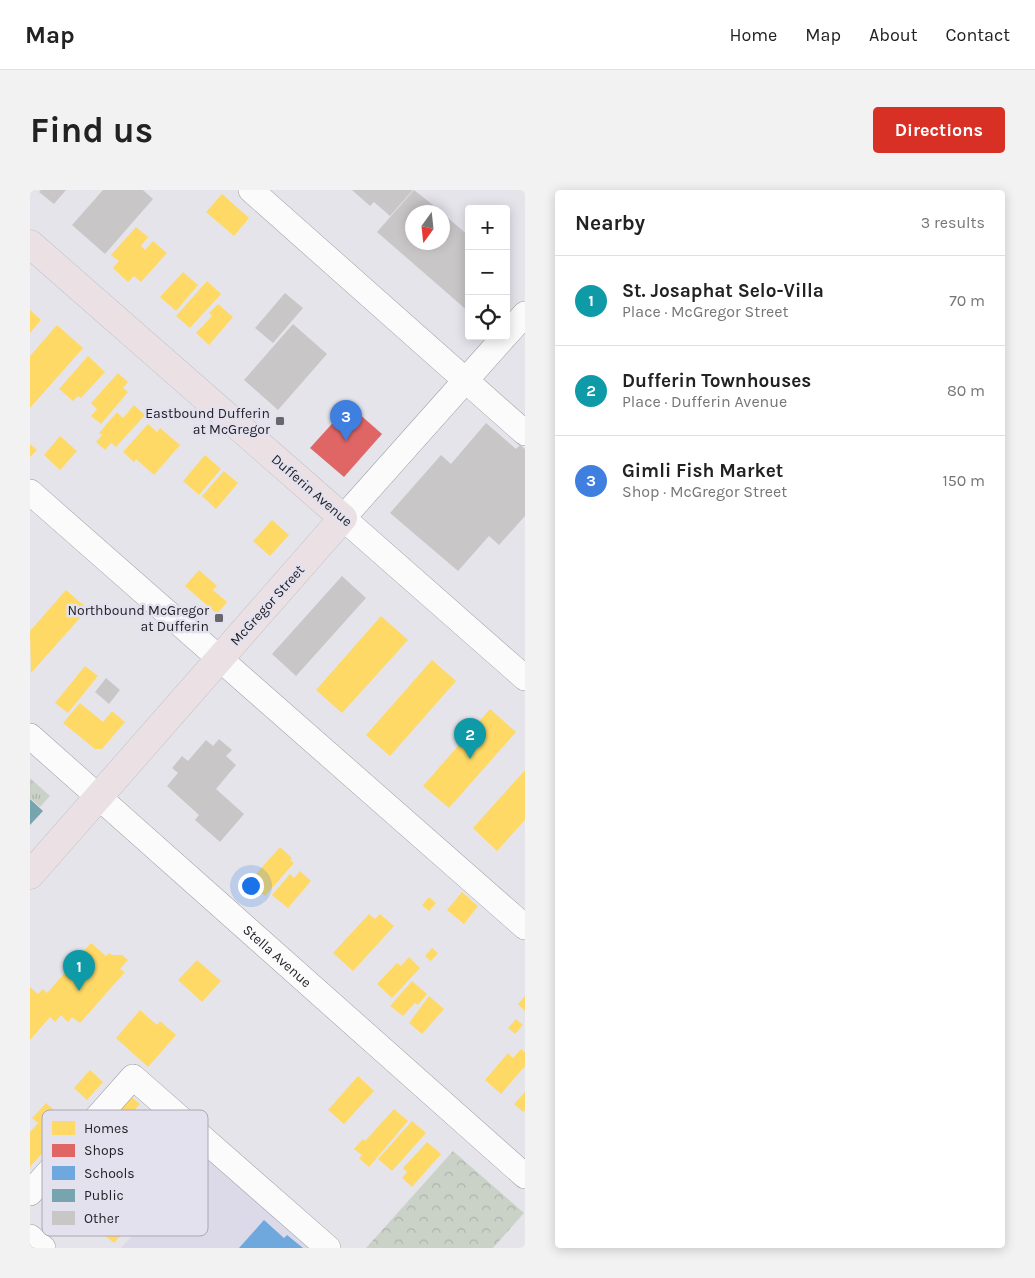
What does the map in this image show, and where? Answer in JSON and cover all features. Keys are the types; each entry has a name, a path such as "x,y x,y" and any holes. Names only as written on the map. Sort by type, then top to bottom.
{"main road":[{"name":"Dufferin Avenue","path":"30,244 343,518"},
{"name":"McGregor Street","path":"30,875 343,518"}],"street":[{"path":"250,190 525,433"},
{"name":"McGregor Street","path":"510,331 525,314"},
{"name":"McGregor Street","path":"343,518 502,340"},
{"path":"30,492 525,927"},
{"name":"Dufferin Avenue","path":"343,518 525,678"},
{"name":"Stella Avenue","path":"30,736 525,1176"},
{"path":"104,1110 133,1077 171,1110"},
{"path":"208,1143 328,1248"},
{"path":"30,1193 42,1179"},
{"path":"30,1236 43,1248"}],"path":[{"path":"30,784 35,779"}],"shaded area":[{"path":"208,1153 316,1248 121,1248 132,1236 208,1236"}],"green space":[{"path":"30,778 50,796 40,807 30,798"},
{"path":"453,1151 524,1213 493,1248 366,1248"}],"building: Homes":[{"path":"222,194 249,218 234,236 206,212"},
{"path":"136,227 148,237 141,246 145,250 153,241 167,253 141,282 134,276 128,282 113,268 119,261 111,255"},
{"path":"183,272 198,285 176,311 160,297"},
{"path":"207,281 221,294 190,328 176,316"},
{"path":"218,304 233,317 209,345 196,333 212,316 209,313"},
{"path":"30,310 41,320 30,333"},
{"path":"57,325 83,348 30,408 30,356"},
{"path":"88,356 105,372 81,398 78,396 73,401 59,389"},
{"path":"118,373 128,382 123,388 128,392 101,424 91,416 97,409 91,403"},
{"path":"134,405 145,415 116,447 111,443 105,450 96,442 102,435 99,433 117,412 123,418"},
{"path":"148,424 157,432 160,428 180,445 154,475 136,459 134,462 123,452"},
{"path":"60,436 77,451 60,470 44,455"},
{"path":"30,444 37,450 30,457"},
{"path":"205,455 221,469 199,495 183,481"},
{"path":"224,471 238,483 216,509 202,496"},
{"path":"272,520 289,535 270,556 253,541"},
{"path":"199,570 217,586 213,590 227,602 217,614 185,586"},
{"path":"66,590 88,609 31,673 30,631"},
{"path":"381,616 408,640 342,713 316,690"},
{"path":"432,660 456,681 390,756 366,735"},
{"path":"85,666 98,676 68,713 55,703"},
{"path":"80,703 103,722 112,711 125,722 102,749 95,749 63,723"},
{"path":"490,709 516,732 449,808 423,786"},
{"path":"525,770 525,820 497,851 473,828"},
{"path":"280,847 292,858 290,860 294,863 265,896 249,882"},
{"path":"300,871 311,881 288,908 272,895 290,874 294,878"},
{"path":"462,892 478,906 464,924 447,910"},
{"path":"429,897 436,903 429,911 422,905"},
{"path":"369,914 375,919 380,914 394,926 353,971 333,953"},
{"path":"91,943 106,956 109,953 112,955 122,955 128,960 120,969 125,972 80,1023 72,1017 68,1022 61,1015 55,1022 50,1017 30,1040 30,987 38,994 43,989 47,993"},
{"path":"432,948 438,953 431,961 425,956"},
{"path":"409,957 420,968 392,998 377,984 397,963 401,966"},
{"path":"197,960 221,981 202,1002 178,980"},
{"path":"412,981 427,994 418,1005 415,1003 403,1016 390,1006"},
{"path":"429,996 444,1009 422,1034 409,1023"},
{"path":"525,996 525,1011 518,1004"},
{"path":"140,1010 157,1025 160,1021 176,1035 148,1067 116,1038"},
{"path":"516,1019 523,1025 515,1034 508,1028"},
{"path":"521,1049 525,1052 525,1066 501,1094 485,1080 508,1053 513,1058"},
{"path":"90,1070 103,1082 87,1100 74,1088"},
{"path":"358,1076 374,1091 344,1124 328,1110"},
{"path":"525,1092 525,1110 523,1112 514,1104"},
{"path":"127,1093 140,1104 135,1110 113,1110"},
{"path":"46,1103 54,1110 42,1110 42,1153 30,1167 30,1132 38,1123 32,1118"},
{"path":"394,1109 408,1121 369,1167 359,1158 362,1155 354,1149 363,1139 365,1141"},
{"path":"412,1121 426,1133 392,1171 378,1159"},
{"path":"427,1142 441,1154 412,1187 402,1178 407,1172 403,1168"},
{"path":"105,1236 120,1236 114,1243"}],"building: Shops":[{"path":"349,405 382,434 344,477 310,448"}],"building: Schools":[{"path":"264,1220 284,1238 287,1235 303,1248 239,1248"}],"building: Public":[{"path":"30,799 43,811 30,825"}],"building: Other":[{"path":"41,190 66,190 54,204 39,192"},
{"path":"103,190 143,190 153,199 105,254 72,225"},
{"path":"352,190 413,190 390,216 374,202 370,206"},
{"path":"414,190 433,205 405,205 405,250 450,250 450,220 465,233 465,309 377,232"},
{"path":"285,293 303,308 273,343 255,328"},
{"path":"293,324 327,354 278,410 244,380"},
{"path":"486,423 516,449 520,445 525,449 525,516 499,545 489,536 458,571 390,513 441,455 451,464"},
{"path":"342,576 366,598 296,676 272,654"},
{"path":"106,678 120,690 109,704 95,692"},
{"path":"219,739 232,750 226,756 236,765 216,789 244,814 220,842 195,820 199,815 167,786 178,773 172,768 182,756 188,761 206,740 213,746"}],"place":[{"name":"Eastbound Dufferin at McGregor","path":"280,421"},
{"name":"Gimli Fish Market","path":"346,441"},
{"name":"Northbound McGregor at Dufferin","path":"219,618"},
{"name":"Dufferin Townhouses","path":"470,759"},
{"name":"St. Josaphat Selo-Villa","path":"79,991"}]}
